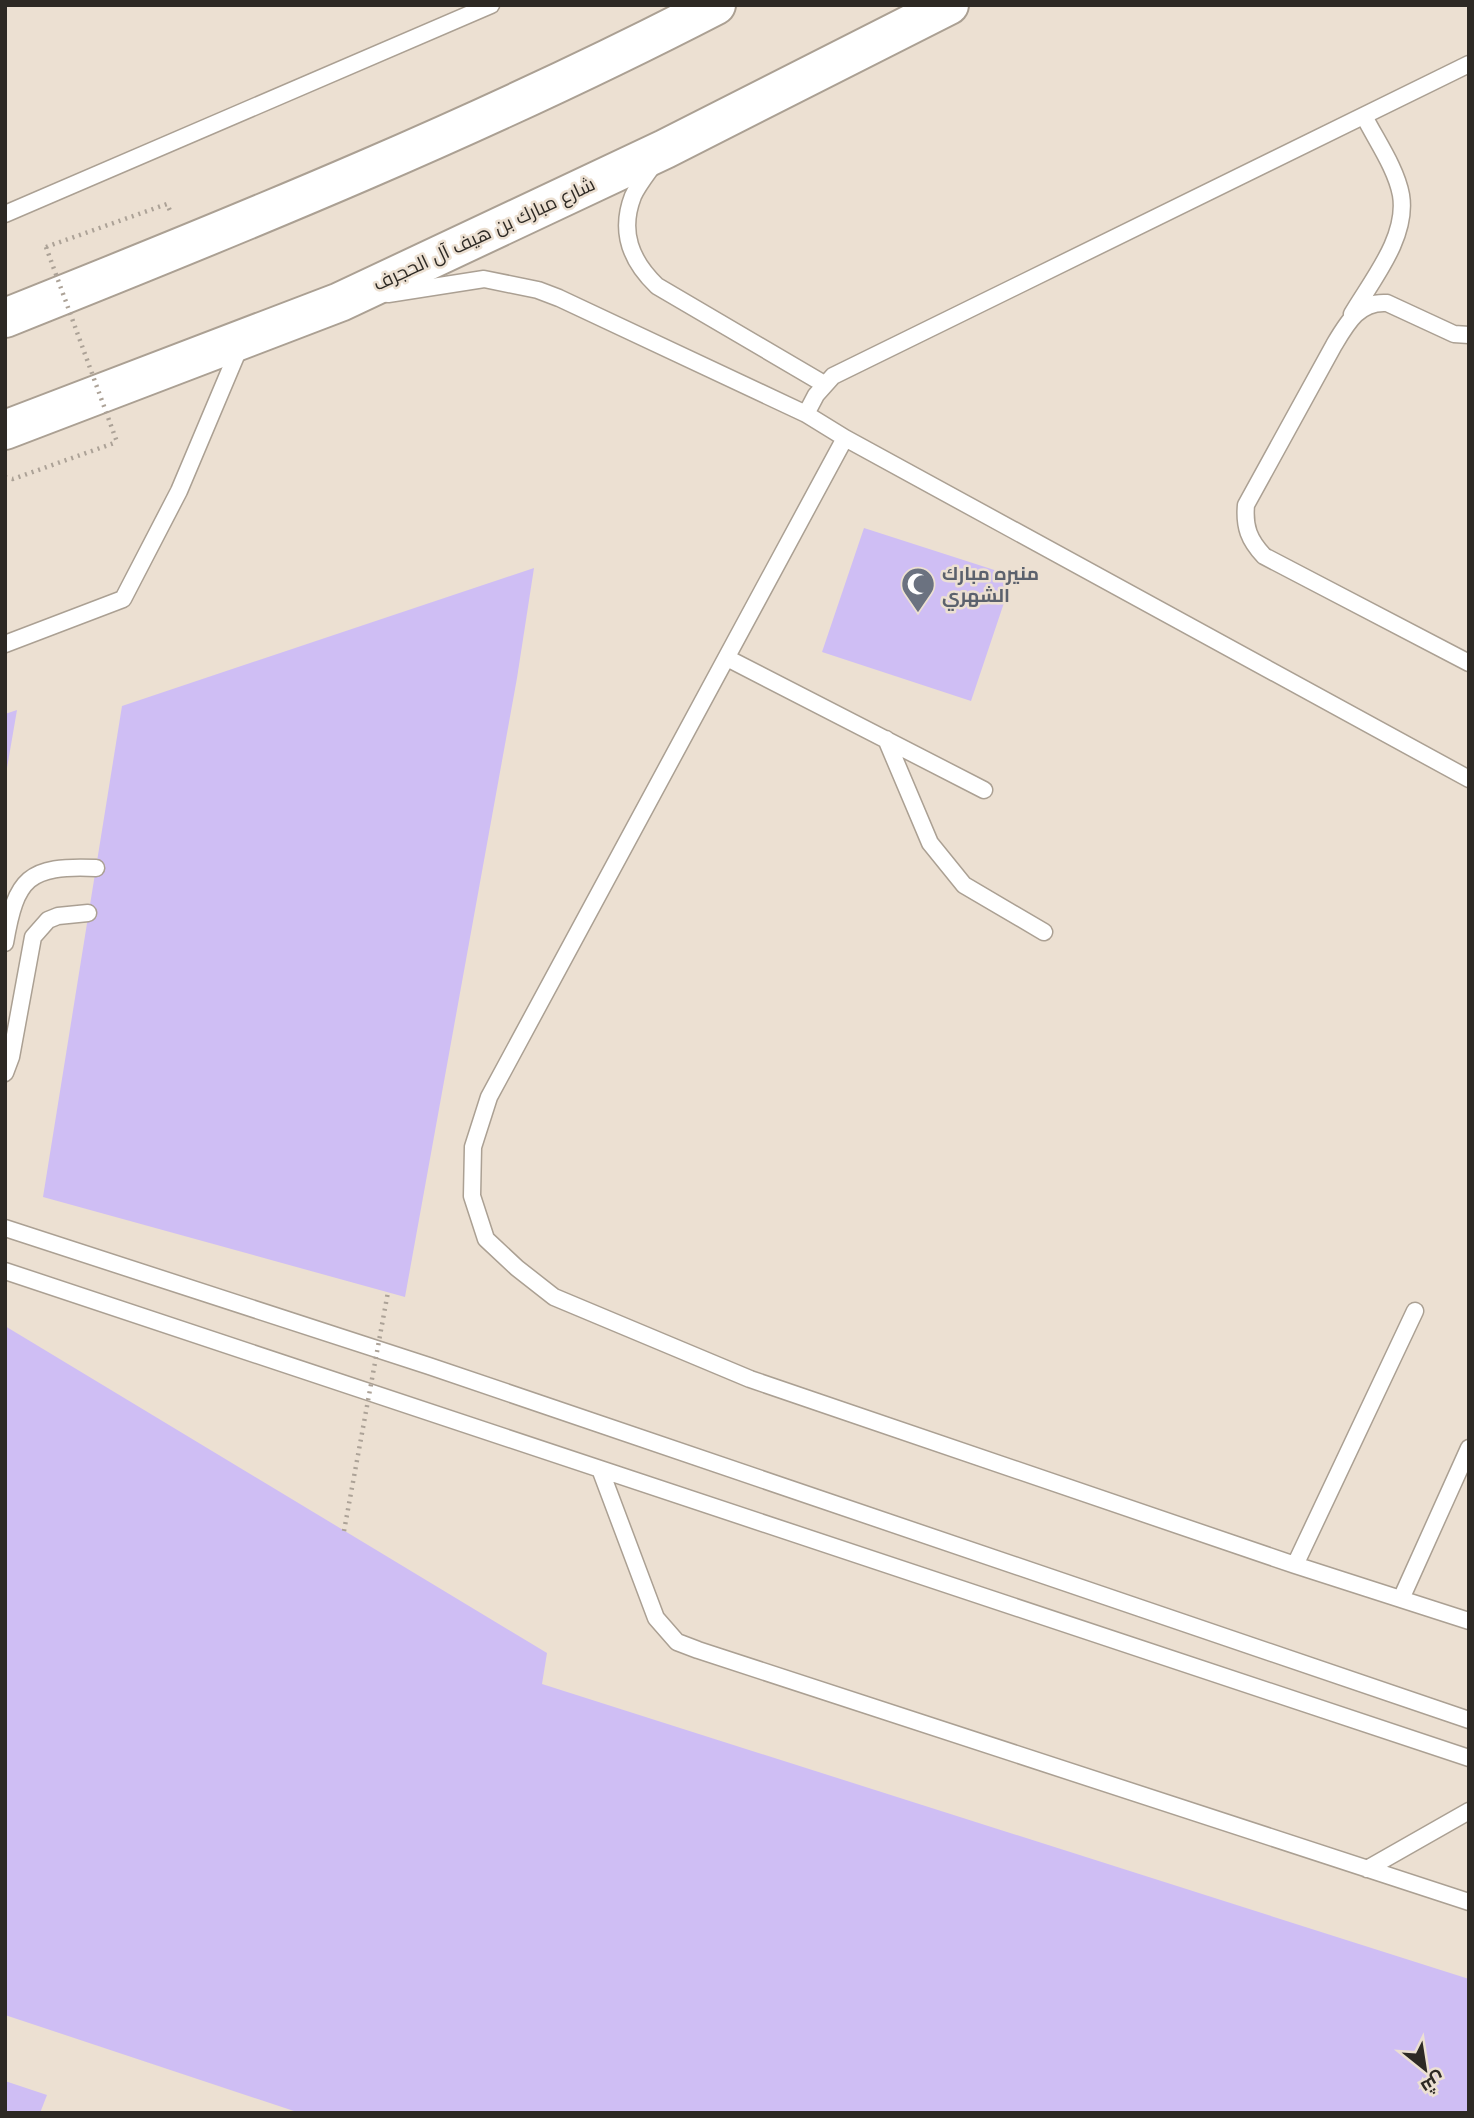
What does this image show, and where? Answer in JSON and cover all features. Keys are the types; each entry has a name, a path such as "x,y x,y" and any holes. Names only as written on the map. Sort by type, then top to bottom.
{"main road":[{"path":"5,318 254,219 617,57 716,5"},
{"name":"شارع مبارك بن هيف آل الحجرف","path":"7,428 340,302 665,149 949,5"}],"lane":[{"path":"5,214 491,5"},
{"path":"806,414 824,384 846,369 1469,64"},
{"path":"1364,116 1401,195 1400,220 1391,247 1246,505 1247,531 1253,544 1264,556 1469,663"},
{"path":"665,149 634,194 627,216 629,247 641,271 657,286 824,384"},
{"path":"340,302 484,279 524,286 559,298 806,414 845,438 1469,779"},
{"path":"1349,320 1364,307 1387,303 1454,334 1469,335"},
{"path":"5,644 123,599 179,491 243,339"},
{"path":"845,438 489,1097 473,1147 472,1196 486,1239 554,1297 750,1379 1295,1565 1469,1621"},
{"path":"727,658 984,790"},
{"path":"886,739 930,843 964,885 1044,932"},
{"path":"5,943 15,898 28,881 47,870 96,868"},
{"path":"5,1073 11,1057 33,937 48,920 58,916 88,913"},
{"path":"5,1228 429,1366 1469,1720"},
{"path":"5,1271 1469,1758"},
{"path":"1295,1565 1415,1311"},
{"path":"1401,1600 1469,1448"},
{"path":"600,1469 656,1618 677,1642 1469,1902"},
{"path":"1367,1869 1469,1811"}],"path":[{"path":"5,477 13,479 117,442 46,247 167,204"},
{"path":"344,1531 388,1292"}],"building":[{"name":"منيره مبارك الشهري","path":"864,528 1013,576 971,701 822,652"},
{"path":"534,568 517,678 405,1297 43,1197 122,706"},
{"path":"17,710 7,768 5,768 5,714"},
{"path":"5,1326 547,1653 542,1684 1469,1979 1469,2113 300,2113 5,2015"},
{"path":"5,2081 47,2095 40,2113 5,2113"}],"place":[{"name":"منيره مبارك الشهري","path":"918,614"}]}
